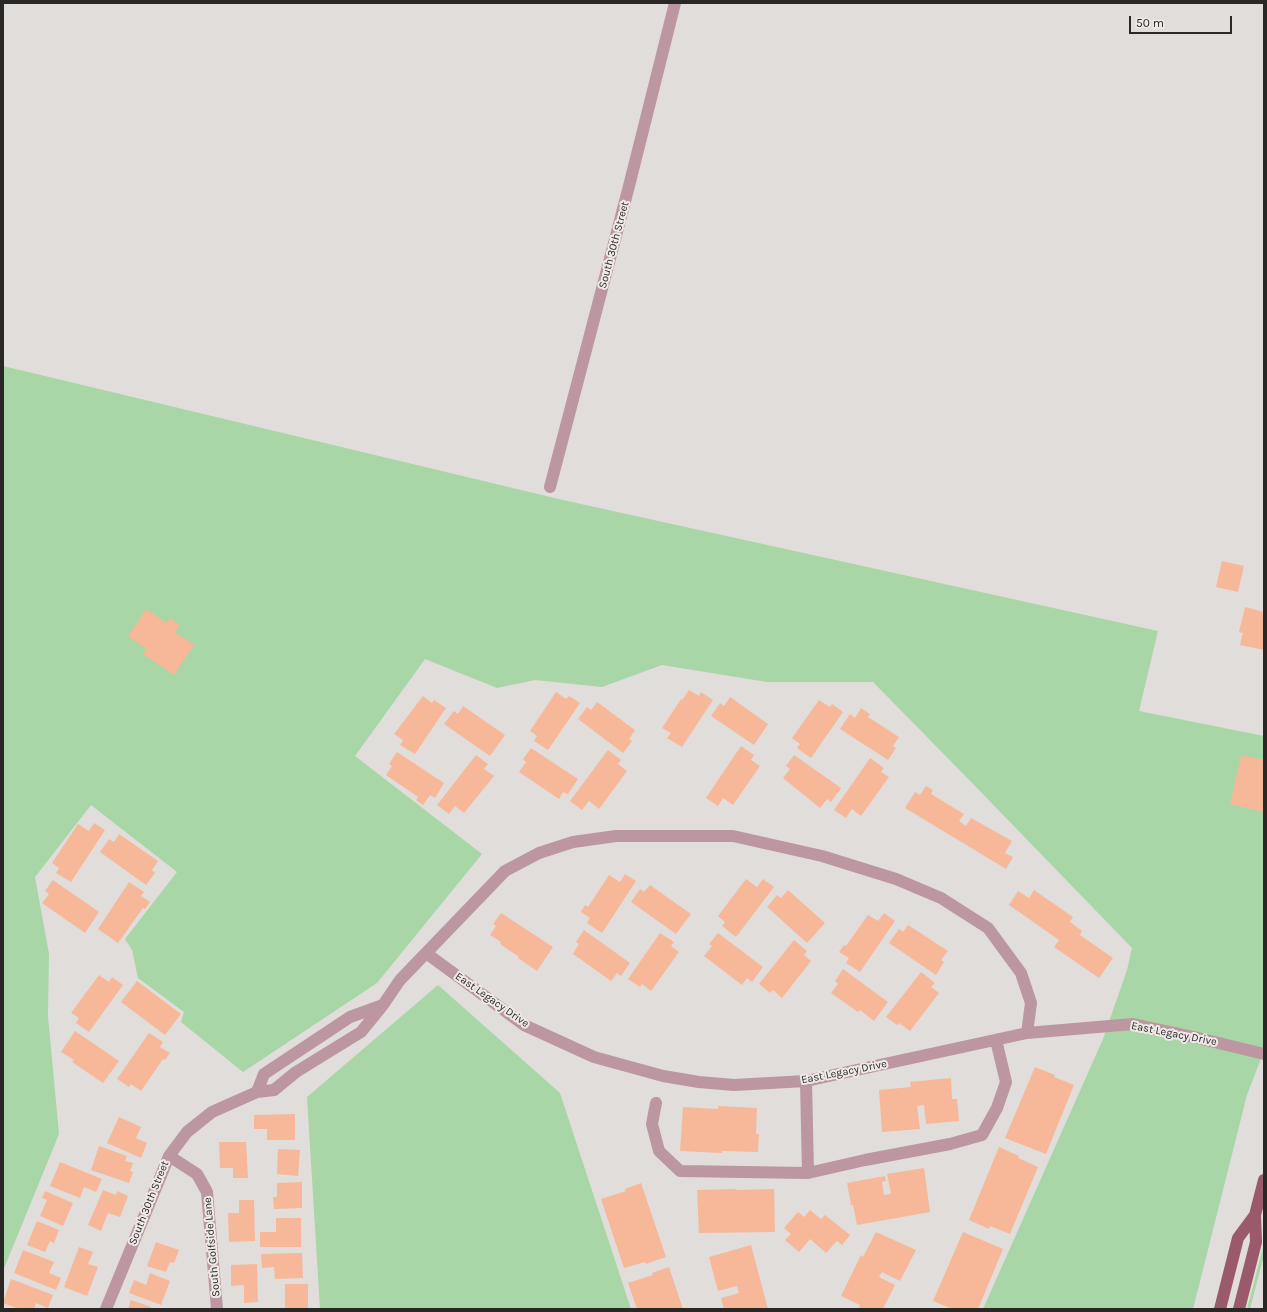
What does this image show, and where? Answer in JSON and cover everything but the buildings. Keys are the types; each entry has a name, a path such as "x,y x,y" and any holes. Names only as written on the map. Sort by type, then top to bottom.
{"main road":[{"path":"1239,1309 1256,1242 1264,1180"},
{"path":"1220,1309 1238,1238 1259,1216"}],"street":[{"name":"South 30th Street","path":"550,487 629,186 675,3"},
{"name":"South 30th Street","path":"106,1309 169,1156 187,1132 212,1112 257,1092 274,1090 296,1072 361,1032 383,1005 400,980 505,871 539,853 573,842 616,836 733,836 822,856 896,879 941,898 988,928 1021,973 1031,1003 1027,1033"},
{"name":"East Legacy Drive","path":"426,953 524,1025 594,1057 663,1076 699,1082 734,1085 806,1081 1027,1033 1133,1024 1264,1054"},
{"path":"257,1092 264,1074 350,1017 383,1005"},
{"path":"315,1039 326,1053"},
{"path":"656,1104 652,1124 659,1151 680,1171 808,1173 865,1160 950,1144 982,1135 997,1108 1006,1082 996,1040"},
{"path":"806,1081 808,1173"},
{"name":"South Golfside Lane","path":"169,1156 196,1174 207,1192 217,1309"}],"green space":[{"path":"3,366 563,500 1158,631 1139,711 1264,736 1264,1051 1247,1095 1193,1309 983,1309 1103,1039 1127,970 1132,948 873,682 767,682 662,665 602,687 535,680 497,688 425,659 355,756 482,854 377,983 243,1072 181,1022 184,1012 138,978 132,950 125,939 177,872 91,805 35,877 49,954 48,1016 59,1134 3,1271"},
{"path":"438,985 560,1093 631,1309 320,1309 307,1097"},
{"path":"1264,1244 1264,1255 1250,1309 1247,1309"}]}
